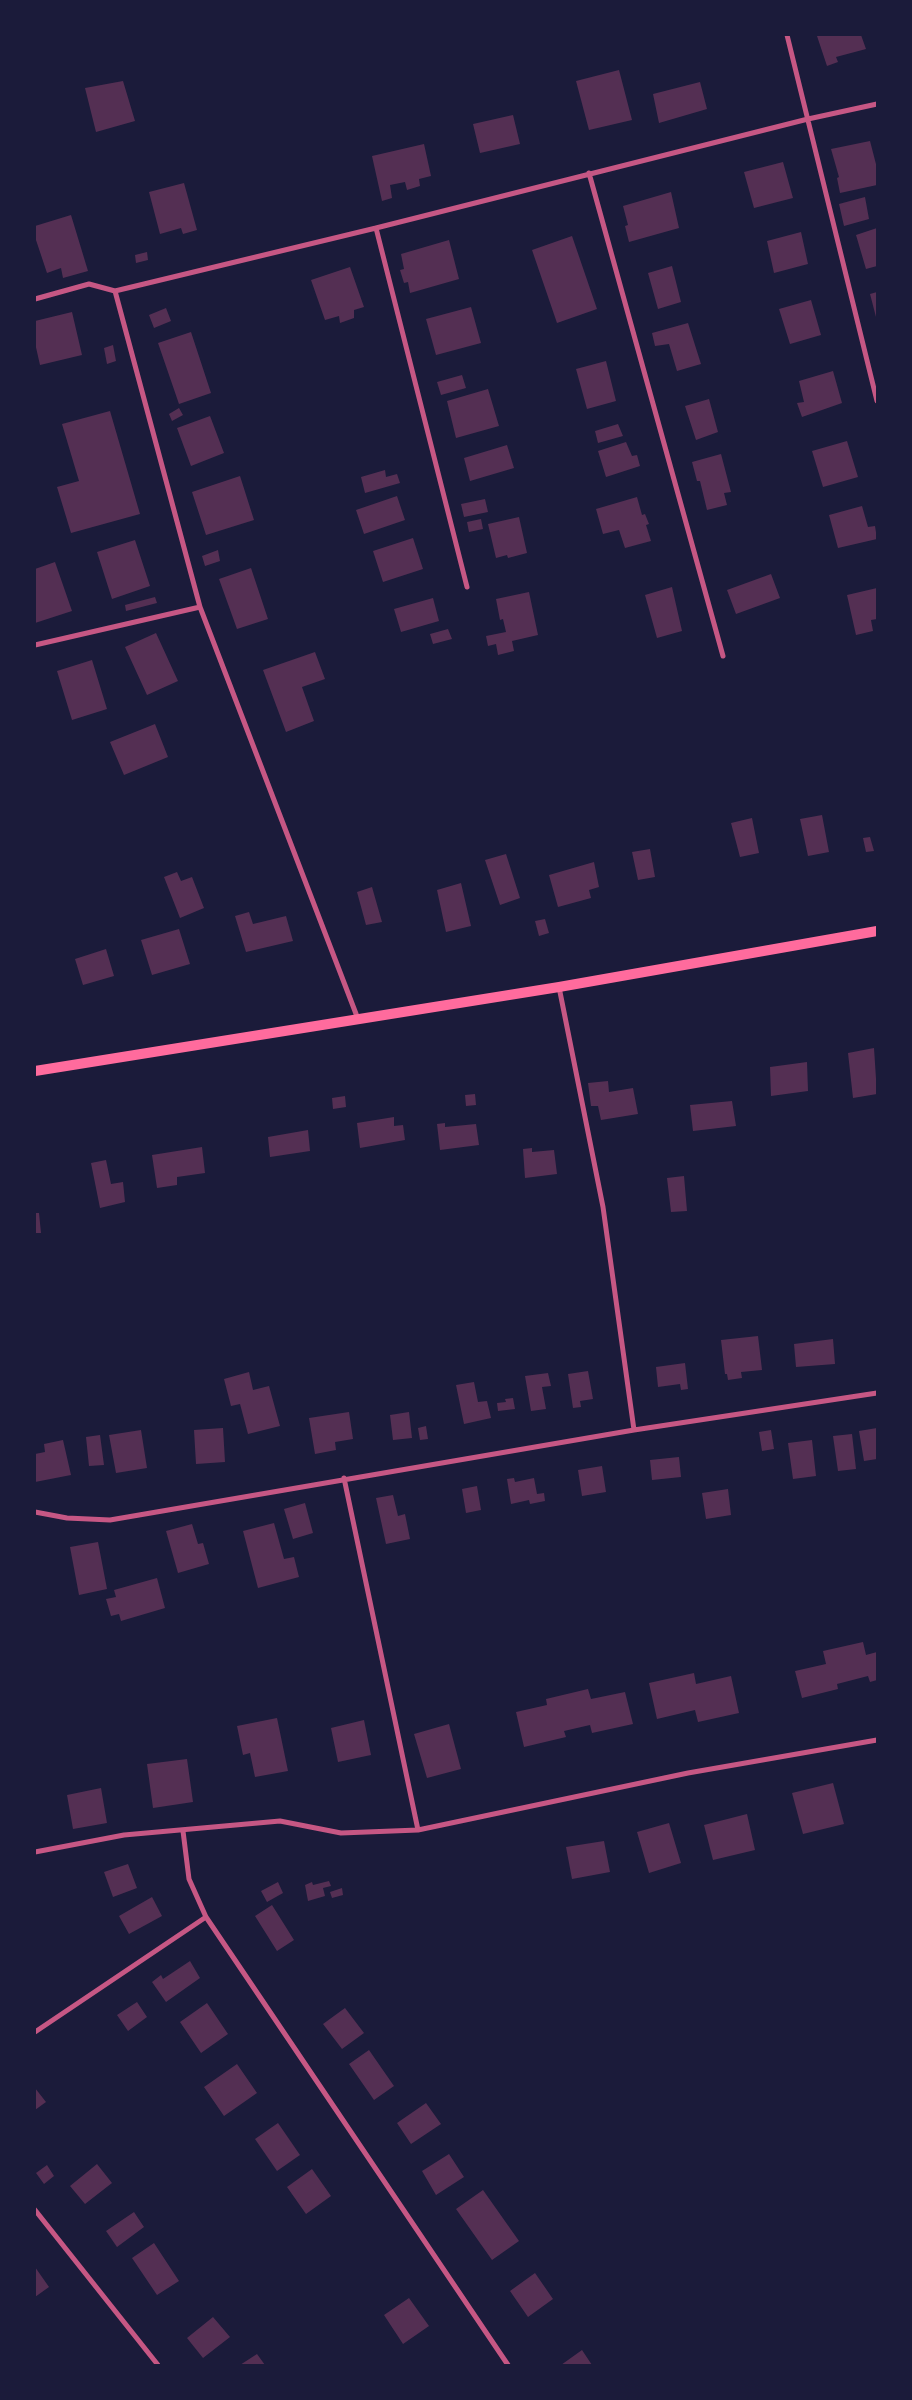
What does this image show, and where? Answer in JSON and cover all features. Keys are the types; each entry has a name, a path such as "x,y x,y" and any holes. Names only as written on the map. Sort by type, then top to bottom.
{"main road":[{"path":"35,1071 559,987 877,931"}],"street":[{"path":"787,35 877,401"},
{"path":"35,299 89,284 116,291 376,228 808,119 877,104"},
{"path":"589,173 723,656"},
{"path":"376,228 467,587"},
{"path":"116,291 200,607 358,1020"},
{"path":"35,646 200,607"},
{"path":"559,987 603,1207 634,1430"},
{"path":"35,1512 67,1518 110,1520 344,1478 877,1392"},
{"path":"344,1478 418,1830"},
{"path":"35,1852 124,1835 280,1821 341,1833 418,1830 688,1773 877,1740"},
{"path":"183,1831 188,1879 206,1917 508,2365"},
{"path":"35,2032 206,1917"},
{"path":"35,2210 158,2365"}],"building":[{"path":"861,35 866,49 836,57 838,62 827,66 817,36"},
{"path":"619,70 632,120 589,130 576,81"},
{"path":"123,81 135,121 96,132 85,88"},
{"path":"700,82 707,109 659,123 653,94"},
{"path":"513,115 520,144 480,153 473,124"},
{"path":"870,141 877,168 877,185 840,193 837,178 839,177 831,149"},
{"path":"424,144 431,176 419,179 420,186 407,190 405,182 390,185 392,198 382,201 372,156"},
{"path":"783,162 793,198 754,208 744,172"},
{"path":"184,183 197,230 183,234 181,228 160,234 149,192"},
{"path":"671,192 679,228 629,242 625,226 628,225 623,206"},
{"path":"865,197 869,219 844,226 839,204"},
{"path":"71,215 88,271 63,278 61,268 47,273 35,237 35,226"},
{"path":"877,228 877,266 866,269 856,235"},
{"path":"801,232 808,264 774,273 767,241"},
{"path":"572,236 597,309 557,323 532,250"},
{"path":"449,240 459,279 410,293 408,282 404,283 400,270 404,269 401,254"},
{"path":"147,252 148,260 136,263 135,255"},
{"path":"672,266 681,302 658,309 648,273"},
{"path":"350,267 364,307 354,310 354,318 340,323 339,316 325,320 311,280"},
{"path":"877,292 877,316 876,317 870,294"},
{"path":"811,300 821,335 790,344 779,309"},
{"path":"471,307 481,343 436,355 426,319"},
{"path":"166,308 171,321 154,328 149,315"},
{"path":"72,312 82,355 40,365 35,343 35,321"},
{"path":"688,323 701,364 677,371 669,344 655,346 652,333"},
{"path":"191,332 211,393 179,404 158,343"},
{"path":"113,345 116,361 107,364 104,348"},
{"path":"606,361 616,401 587,409 576,369"},
{"path":"833,371 842,403 802,417 797,403 804,402 799,381"},
{"path":"462,375 466,388 441,395 437,382"},
{"path":"488,389 499,426 456,438 447,401"},
{"path":"709,399 718,432 696,440 685,406"},
{"path":"179,408 183,415 172,421 169,414"},
{"path":"110,411 140,514 71,533 57,487 79,481 62,424"},
{"path":"210,416 224,453 191,466 177,428"},
{"path":"618,424 623,436 598,443 595,431"},
{"path":"847,441 858,477 823,487 812,451"},
{"path":"626,442 632,456 637,455 640,466 606,477 598,451"},
{"path":"507,445 514,468 470,481 464,458"},
{"path":"721,454 731,492 724,493 727,505 707,510 700,481 697,481 692,462"},
{"path":"385,470 386,477 397,474 400,483 365,493 361,477"},
{"path":"240,476 254,520 206,535 192,492"},
{"path":"397,496 405,520 364,534 356,510"},
{"path":"637,497 642,515 645,514 649,524 646,525 651,541 625,548 619,530 603,534 596,509"},
{"path":"485,499 488,512 464,517 461,504"},
{"path":"862,506 868,527 875,526 877,539 838,548 829,515"},
{"path":"519,517 527,553 508,558 507,555 496,558 488,524"},
{"path":"481,519 483,529 469,532 467,522"},
{"path":"413,538 423,569 383,582 373,551"},
{"path":"135,540 150,586 112,599 97,552"},
{"path":"218,550 220,561 205,566 202,556"},
{"path":"55,562 72,611 35,623 35,569"},
{"path":"251,568 268,619 237,629 219,579"},
{"path":"771,574 780,598 736,614 727,590"},
{"path":"672,587 682,631 657,638 645,595"},
{"path":"877,588 877,619 871,620 873,631 856,635 847,595"},
{"path":"529,592 538,635 512,641 514,651 498,655 496,644 488,646 486,636 506,632 503,619 500,620 496,599"},
{"path":"155,597 157,603 126,611 125,605"},
{"path":"433,598 439,621 401,632 394,609"},
{"path":"448,629 452,639 433,644 430,634"},
{"path":"156,633 178,681 147,695 125,647"},
{"path":"315,652 325,679 302,687 314,721 286,732 263,670"},
{"path":"92,660 107,709 72,720 57,671"},
{"path":"155,724 168,757 124,775 110,742"},
{"path":"822,815 829,852 808,856 800,819"},
{"path":"752,818 759,853 740,857 731,823"},
{"path":"870,837 874,851 866,852 863,838"},
{"path":"650,849 655,877 638,880 632,852"},
{"path":"506,854 520,898 500,905 485,860"},
{"path":"594,862 599,887 589,890 591,898 558,907 549,875"},
{"path":"177,872 181,881 192,877 204,908 180,918 164,877"},
{"path":"461,883 471,926 446,932 437,890"},
{"path":"372,887 382,922 366,925 357,892"},
{"path":"249,912 253,924 286,916 293,941 246,952 235,916"},
{"path":"545,919 549,933 539,936 535,921"},
{"path":"179,929 190,964 152,975 141,940"},
{"path":"106,949 114,976 83,985 75,959"},
{"path":"874,1048 877,1094 853,1098 848,1053"},
{"path":"807,1062 808,1091 771,1096 770,1067"},
{"path":"608,1081 609,1092 633,1088 638,1114 601,1120 598,1106 591,1106 588,1083"},
{"path":"475,1094 476,1105 466,1106 465,1095"},
{"path":"345,1096 346,1107 333,1109 332,1098"},
{"path":"732,1101 736,1126 693,1131 690,1105"},
{"path":"394,1117 394,1126 403,1125 405,1140 360,1148 357,1123"},
{"path":"445,1123 445,1127 476,1124 479,1145 440,1150 437,1124"},
{"path":"308,1130 310,1151 270,1157 268,1137"},
{"path":"202,1147 205,1173 177,1177 177,1185 157,1188 152,1155"},
{"path":"532,1148 532,1152 554,1150 557,1174 525,1178 523,1149"},
{"path":"106,1160 111,1184 123,1182 125,1202 100,1208 91,1163"},
{"path":"684,1176 687,1211 671,1212 667,1178"},
{"path":"35,1213 39,1213 41,1233 35,1233"},
{"path":"758,1336 762,1370 741,1372 742,1378 728,1380 727,1374 725,1374 721,1340"},
{"path":"833,1339 835,1364 796,1367 794,1344"},
{"path":"685,1363 688,1389 681,1390 680,1384 658,1387 656,1367"},
{"path":"588,1371 593,1399 580,1401 581,1407 573,1408 568,1374"},
{"path":"249,1372 253,1390 269,1386 280,1426 248,1434 240,1404 231,1406 224,1379"},
{"path":"548,1373 551,1386 542,1387 546,1409 531,1411 525,1376"},
{"path":"474,1382 478,1402 487,1401 491,1418 464,1424 456,1385"},
{"path":"513,1398 515,1409 498,1411 497,1403 506,1402 505,1399"},
{"path":"349,1412 353,1439 335,1442 336,1450 315,1454 309,1418"},
{"path":"409,1412 412,1438 393,1440 390,1415"},
{"path":"426,1426 428,1439 420,1440 418,1428"},
{"path":"223,1428 225,1462 196,1464 194,1430"},
{"path":"877,1428 877,1459 864,1461 859,1431"},
{"path":"141,1430 147,1468 116,1473 109,1435"},
{"path":"771,1430 774,1449 762,1451 759,1432"},
{"path":"852,1434 856,1469 838,1471 833,1436"},
{"path":"100,1435 104,1465 89,1466 86,1437"},
{"path":"63,1440 71,1475 35,1482 35,1454 45,1452 44,1444"},
{"path":"812,1440 816,1476 793,1479 788,1443"},
{"path":"679,1457 681,1477 652,1480 650,1460"},
{"path":"602,1466 606,1492 582,1496 578,1470"},
{"path":"514,1478 515,1482 534,1478 537,1494 544,1493 545,1501 530,1504 529,1500 511,1504 507,1479"},
{"path":"477,1486 481,1510 466,1513 462,1489"},
{"path":"728,1489 731,1515 706,1519 702,1493"},
{"path":"393,1495 398,1516 405,1514 410,1539 386,1544 376,1498"},
{"path":"305,1503 313,1533 293,1539 284,1509"},
{"path":"274,1523 284,1559 294,1557 299,1577 258,1588 243,1531"},
{"path":"192,1524 198,1544 203,1543 209,1564 178,1573 166,1531"},
{"path":"98,1542 107,1589 79,1595 70,1547"},
{"path":"157,1578 165,1608 121,1621 119,1614 111,1616 106,1599 116,1597 114,1590"},
{"path":"863,1642 866,1655 877,1652 877,1680 870,1682 868,1676 837,1684 838,1689 802,1698 795,1671 826,1664 823,1651"},
{"path":"694,1673 696,1684 731,1676 739,1713 698,1722 695,1710 657,1719 649,1683"},
{"path":"588,1689 591,1699 625,1692 633,1724 592,1733 590,1725 564,1731 566,1737 524,1747 516,1712 547,1705 546,1699"},
{"path":"277,1718 288,1771 255,1777 250,1753 243,1755 237,1726"},
{"path":"364,1720 371,1755 338,1762 331,1728"},
{"path":"449,1724 461,1769 427,1778 414,1734"},
{"path":"187,1759 193,1802 153,1808 147,1764"},
{"path":"833,1783 844,1824 803,1834 792,1793"},
{"path":"101,1788 107,1823 73,1829 67,1795"},
{"path":"747,1814 755,1850 713,1860 704,1825"},
{"path":"669,1823 681,1863 649,1873 637,1832"},
{"path":"604,1841 610,1872 572,1879 566,1847"},
{"path":"128,1864 137,1888 113,1897 104,1872"},
{"path":"329,1881 331,1886 323,1888 325,1896 308,1901 305,1885 312,1882 313,1885"},
{"path":"278,1882 283,1893 267,1902 261,1891"},
{"path":"342,1888 343,1895 332,1898 330,1892"},
{"path":"152,1897 162,1916 129,1934 119,1916"},
{"path":"272,1905 294,1940 277,1951 255,1916"},
{"path":"190,1961 200,1978 166,2002 152,1982 161,1975 163,1979"},
{"path":"137,2002 147,2017 128,2031 117,2015"},
{"path":"207,2003 228,2034 201,2053 180,2022"},
{"path":"345,2008 364,2033 342,2049 323,2024"},
{"path":"369,2050 394,2086 374,2100 349,2064"},
{"path":"237,2064 257,2093 224,2116 204,2087"},
{"path":"35,2088 46,2102 35,2110"},
{"path":"426,2103 441,2124 411,2144 397,2123"},
{"path":"278,2123 300,2155 277,2171 255,2139"},
{"path":"449,2154 464,2177 436,2195 422,2171"},
{"path":"97,2164 112,2183 85,2204 70,2186"},
{"path":"47,2165 54,2176 44,2184 36,2173"},
{"path":"312,2169 331,2196 306,2214 287,2187"},
{"path":"483,2190 519,2241 492,2260 456,2209"},
{"path":"134,2212 144,2227 117,2247 106,2231"},
{"path":"154,2243 179,2281 157,2295 132,2258"},
{"path":"35,2267 49,2287 35,2297"},
{"path":"535,2273 553,2299 528,2317 510,2291"},
{"path":"409,2298 429,2326 403,2344 384,2315"},
{"path":"213,2317 230,2337 203,2358 187,2338"},
{"path":"582,2350 592,2365 561,2365"},
{"path":"257,2354 265,2365 240,2365"}]}
